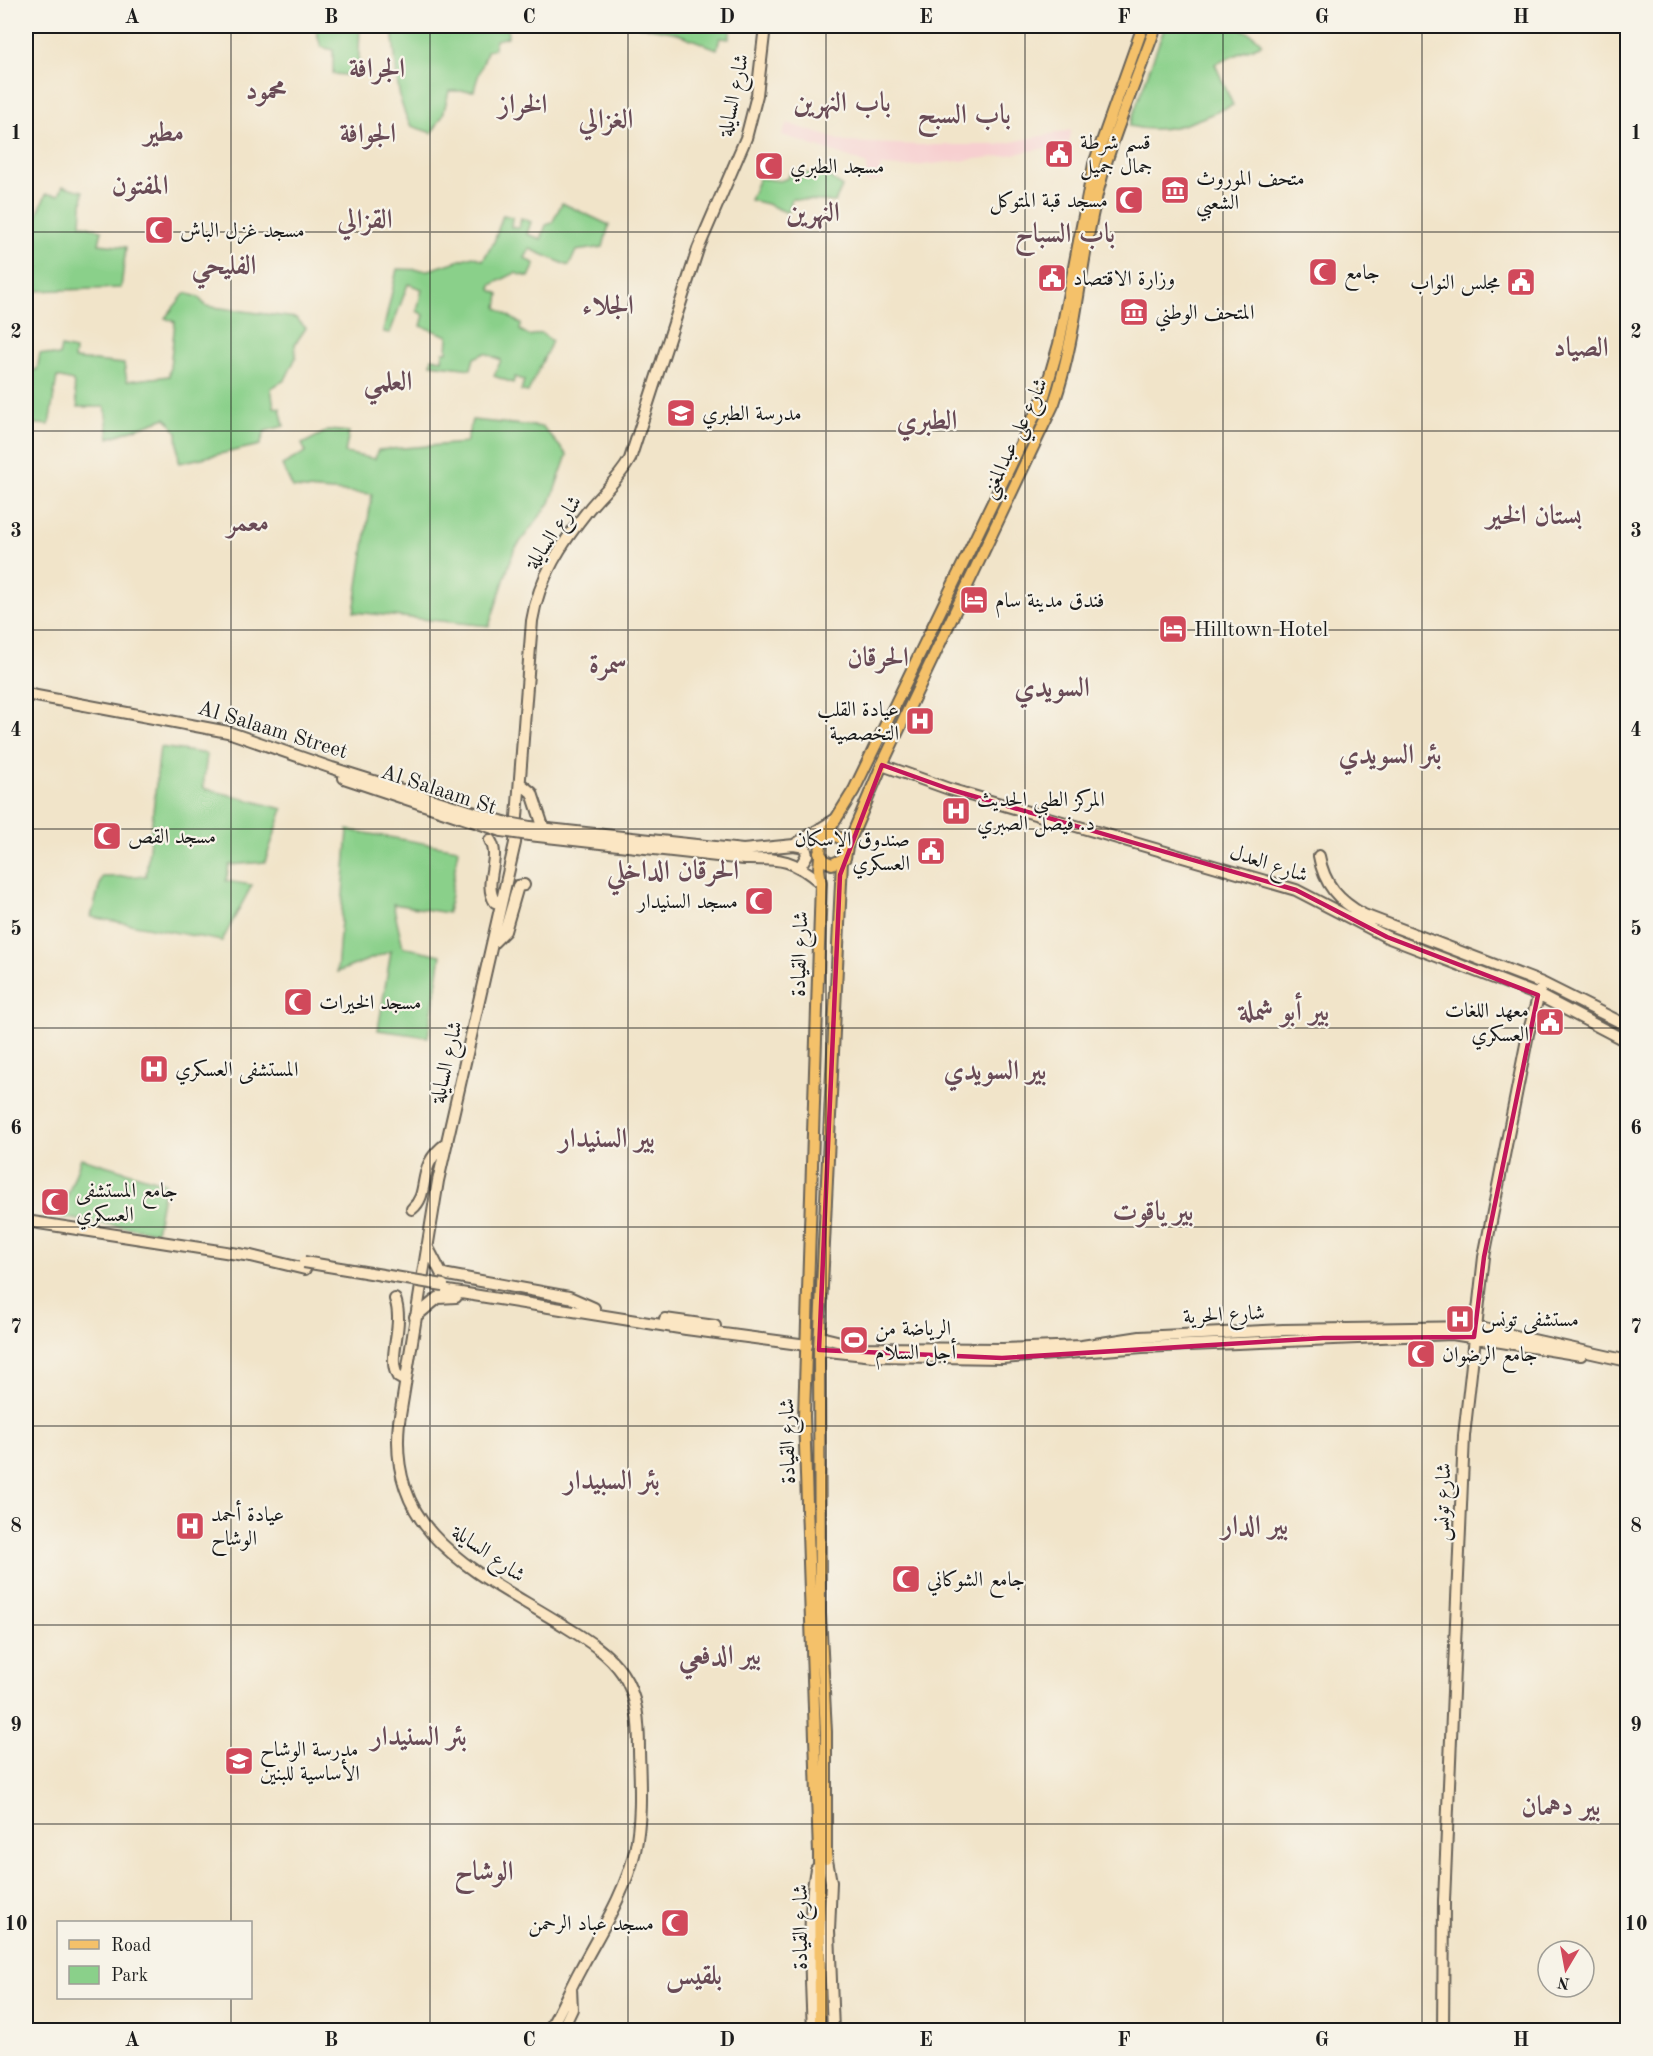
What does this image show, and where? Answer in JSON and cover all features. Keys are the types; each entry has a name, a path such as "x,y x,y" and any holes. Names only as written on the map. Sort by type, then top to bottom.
{"main road":[{"name":"شارع علي عبدالمغني","path":"827,837 839,817 1044,396 1059,344 1094,164 1143,26"},
{"name":"شارع علي عبدالمغني","path":"847,847 882,765 1054,403 1068,357 1103,170 1156,26"},
{"path":"1044,396 1054,403"},
{"path":"827,837 839,837 847,847 847,855 842,861 828,863 819,851 821,843 827,837"},
{"name":"شارع القيادة","path":"819,851 821,883 804,1416 823,1855"},
{"name":"شارع القيادة","path":"820,2031 826,1732 819,1613 819,1350 842,861"},
{"name":"شارع القيادة","path":"822,2010 825,2031"}],"street":[{"name":"شارع السايلة","path":"549,2031 621,1894 635,1850 640,1807 639,1728 634,1698 622,1673 600,1650 460,1560 424,1527 408,1496 398,1459 398,1434 415,1317 447,1143 515,843 532,621 538,591 560,549 590,508 622,473 630,459 698,249 746,138 757,95 765,26"},
{"name":"Al Salaam Street","path":"26,694 206,726 301,755 332,768"},
{"name":"شارع العدل","path":"882,765 950,789 1296,890 1387,937 1538,995 1628,1042"},
{"name":"Al Salaam St","path":"332,768 344,777 503,826 530,831"},
{"path":"521,784 532,794 544,829"},
{"path":"794,845 839,817"},
{"path":"530,831 544,829 743,850 794,845 805,847 807,855 801,865"},
{"path":"530,831 744,859 777,859 801,865 821,883"},
{"path":"490,840 494,848 489,889 495,902 501,904"},
{"name":"شارع العدل","path":"1319,856 1329,887 1349,906 1364,915 1542,983 1628,1026"},
{"path":"494,943 505,931 518,886 524,885"},
{"name":"شارع تونس","path":"1443,2031 1444,1901 1464,1436 1484,1257 1542,983"},
{"path":"412,1209 419,1202 429,1160 447,1143"},
{"path":"26,1221 594,1311 807,1342"},
{"path":"427,1246 441,1273 455,1278 569,1297 594,1311"},
{"path":"415,1317 438,1298 451,1296 565,1313 594,1311"},
{"path":"395,1299 400,1324 393,1368 398,1377 405,1381"},
{"name":"شارع الحرية","path":"820,1337 866,1348 1003,1349 1082,1346 1140,1337 1282,1330 1475,1332"},
{"path":"819,1350 874,1356 1002,1358 1142,1347 1475,1332 1561,1354 1628,1361"},
{"path":"813,2031 813,1892 823,1855"},
{"path":"823,1855 831,1882 829,1931 832,2031"},
{"path":"562,2031 572,2009 571,1987"}],"highlighted area":[{"path":"882,765 949,789 1296,890 1387,937 1538,995 1484,1257 1474,1337 1323,1338 1002,1358 819,1350 840,875"}],"shaded area":[{"path":"787,123 845,142 919,145 997,145 1071,130 1069,144 1003,156 905,167 880,166 879,181 866,182 867,164 782,135"}],"green space":[{"path":"1217,24 1230,26 1253,35 1262,44 1215,64 1233,105 1195,121 1170,128 1144,129 1129,126 1165,26"},
{"path":"311,26 360,26 358,76 333,74 333,50 321,47 316,30"},
{"path":"391,26 507,26 508,37 496,40 494,49 487,51 474,91 449,91 443,115 432,133 411,126 405,114 399,90"},
{"path":"638,26 732,26 729,39 720,38 717,49 673,32"},
{"path":"790,173 826,174 842,187 835,202 792,199 788,213 750,200 759,178 780,181 788,178"},
{"path":"63,186 83,191 81,224 102,230 99,244 126,247 121,288 32,291 26,262 37,261 35,220 46,194 59,195"},
{"path":"562,203 609,225 603,247 576,251 569,266 530,249 525,258 535,264 529,277 515,273 491,285 491,290 499,294 497,308 521,324 520,330 530,336 541,333 552,341 528,392 521,391 524,380 515,377 513,383 494,376 501,360 485,353 474,358 471,369 431,364 432,358 442,360 443,352 447,352 448,336 421,326 424,315 417,311 422,289 408,284 390,333 383,332 397,269 429,270 473,256 483,260 494,242 503,215 512,217 511,227 519,228 521,218 531,222 527,234 541,239 546,225 552,223"},
{"path":"185,293 198,297 206,306 296,318 306,328 295,344 296,357 285,380 271,388 274,407 280,408 284,426 265,431 260,445 179,463 177,432 166,418 109,438 105,407 78,407 73,381 57,377 49,425 26,423 26,384 29,370 37,370 40,353 59,356 61,347 75,350 74,359 124,364 127,381 169,376 175,322 165,318"},
{"path":"472,420 543,427 567,455 550,503 514,550 489,626 354,612 372,494 293,488 282,465 306,452 302,444 329,430 349,432 345,453 375,459 378,450 466,443"},
{"path":"160,747 207,754 203,788 283,809 265,862 229,865 226,881 252,885 222,941 91,917 102,877 146,876"},
{"path":"348,830 458,849 448,913 393,904 403,947 441,955 428,1037 378,1030 391,951 337,972"},
{"path":"81,1158 165,1183 156,1232 60,1217"}],"place":[{"name":"قسم شرطة جمال جميل","path":"1059,154"},
{"name":"مسجد الطبري","path":"769,166"},
{"name":"متحف الموروث الشعبي","path":"1175,190"},
{"name":"مسجد قبة المتوكل","path":"1129,200"},
{"name":"مسجد غزل الباش","path":"159,230"},
{"name":"جامع","path":"1323,272"},
{"name":"وزارة الاقتصاد","path":"1052,278"},
{"name":"مجلس النواب","path":"1521,282"},
{"name":"المتحف الوطني","path":"1134,312"},
{"name":"مدرسة الطبري","path":"681,413"},
{"name":"فندق مدينة سام","path":"974,600"},
{"name":"Hilltown Hotel","path":"1173,629"},
{"name":"عيادة القلب التخصصية","path":"920,721"},
{"name":"المركز الطبي الحديث د. فيصل الصبري","path":"956,811"},
{"name":"مسجد القص","path":"107,836"},
{"name":"صندوق الإسكان العسكري","path":"931,851"},
{"name":"مسجد السنيدار","path":"759,901"},
{"name":"مسجد الخيرات","path":"298,1002"},
{"name":"معهد اللغات العسكري","path":"1550,1022"},
{"name":"المستشفى العسكري","path":"154,1069"},
{"name":"جامع المستشفى العسكري","path":"55,1202"},
{"name":"مستشفى تونس","path":"1460,1319"},
{"name":"الرياضة من أجل السلام","path":"854,1340"},
{"name":"جامع الرضوان","path":"1421,1354"},
{"name":"عيادة أحمد الوشاح","path":"190,1526"},
{"name":"جامع الشوكاني","path":"906,1579"},
{"name":"مدرسة الوشاح الأساسية للبنين","path":"239,1761"},
{"name":"مسجد عباد الرحمن","path":"675,1923"}],"district":[{"name":"الجرافة","path":"377,68"},
{"name":"محمود","path":"266,90"},
{"name":"باب النهرين","path":"842,102"},
{"name":"الخراز","path":"523,104"},
{"name":"باب السبح","path":"964,114"},
{"name":"الغزالي","path":"606,119"},
{"name":"مطير","path":"164,132"},
{"name":"الجوافة","path":"368,133"},
{"name":"المفتون","path":"140,185"},
{"name":"النهرين","path":"813,212"},
{"name":"القزالي","path":"365,219"},
{"name":"باب السباح","path":"1065,233"},
{"name":"الفليحي","path":"224,265"},
{"name":"الجلاء","path":"608,305"},
{"name":"الصياد","path":"1581,347"},
{"name":"العلمي","path":"388,381"},
{"name":"الطبري","path":"927,420"},
{"name":"بستان الخير","path":"1534,515"},
{"name":"معمر","path":"248,522"},
{"name":"الحرقان","path":"878,657"},
{"name":"سمرة","path":"608,664"},
{"name":"السويدي","path":"1052,687"},
{"name":"بئر السويدي","path":"1390,754"},
{"name":"الحرقان الداخلي","path":"673,870"},
{"name":"بير أبو شملة","path":"1284,1011"},
{"name":"بير السويدي","path":"995,1070"},
{"name":"بير السنيدار","path":"607,1138"},
{"name":"بير ياقوت","path":"1153,1211"},
{"name":"بئر السبيدار","path":"612,1480"},
{"name":"بير الدار","path":"1255,1525"},
{"name":"بير الدفعي","path":"720,1655"},
{"name":"بئر السنيدار","path":"419,1736"},
{"name":"بير دهمان","path":"1561,1806"},
{"name":"الوشاح","path":"484,1871"},
{"name":"بلقيس","path":"694,1975"}]}
